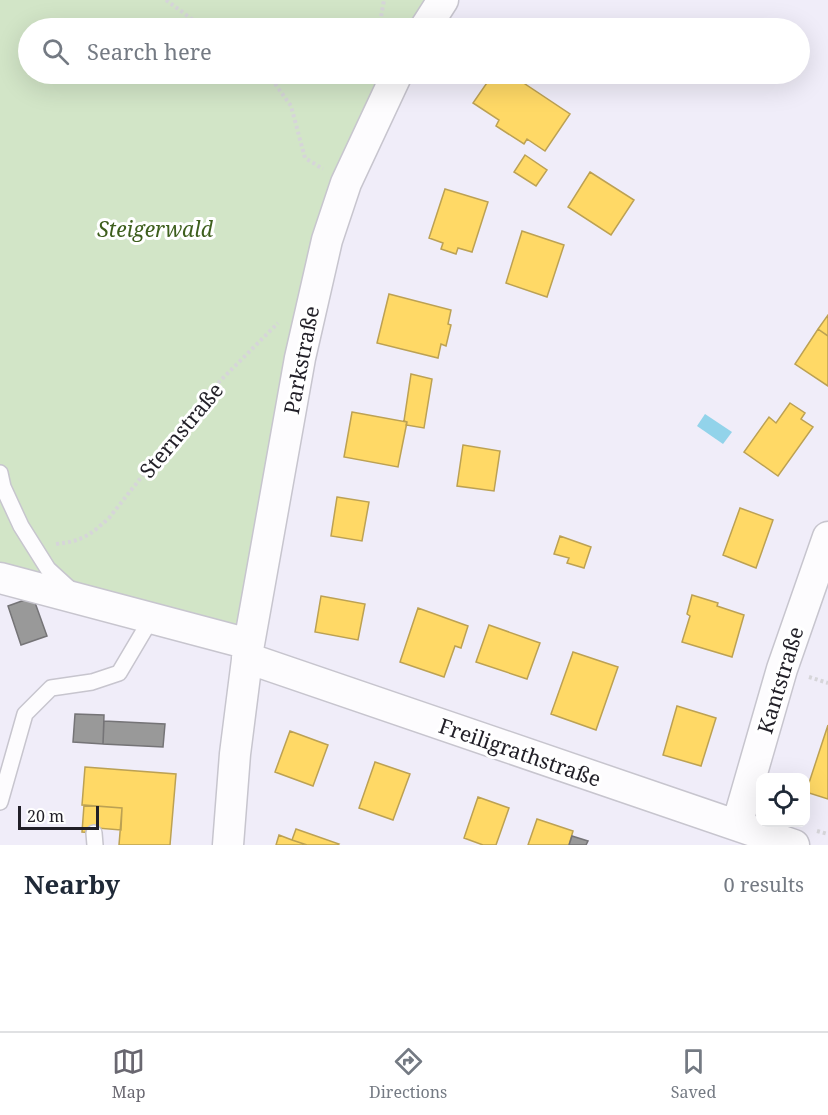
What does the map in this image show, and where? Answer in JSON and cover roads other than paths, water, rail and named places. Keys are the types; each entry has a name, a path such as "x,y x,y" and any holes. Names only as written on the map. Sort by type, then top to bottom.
{"street":[{"path":"431,18 443,0"},
{"name":"Parkstraße","path":"228,845 235,754 248,651 300,358 327,240 346,183 392,84"},
{"name":"Kantstraße","path":"737,825 782,669 828,537"},
{"name":"Freiligrathstraße","path":"0,578 151,619 248,651 442,726 794,845"}],"lane":[{"path":"0,473 3,487 21,526 48,569 65,586 86,601"},
{"path":"0,802 25,714 51,688 92,682 119,673 151,619"}],"water":[{"path":"705,414 732,432 723,444 697,426"}],"park label":[{"name":"Steigerwald","path":"155,229"}]}
